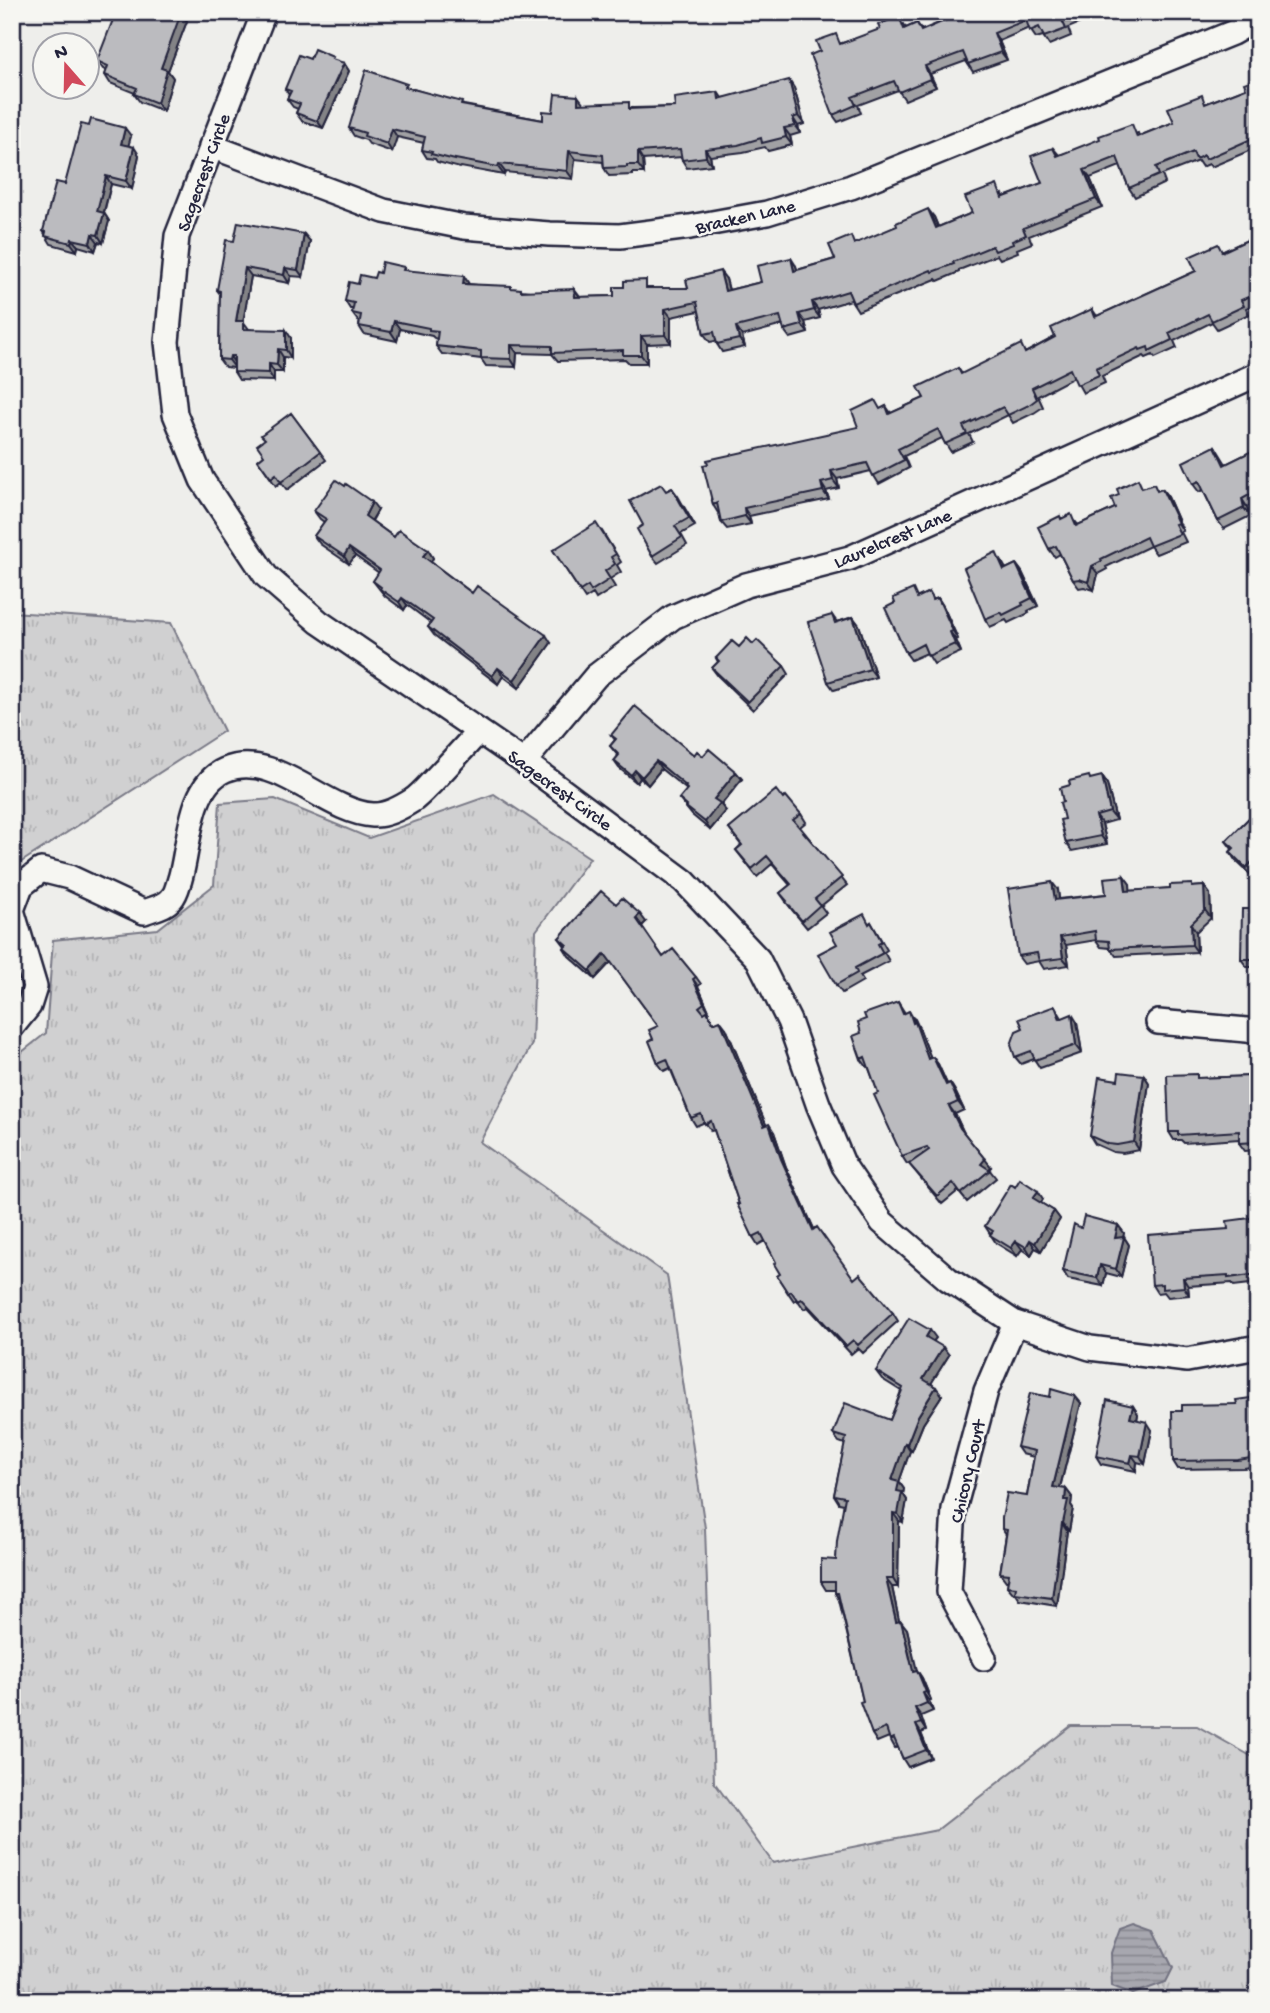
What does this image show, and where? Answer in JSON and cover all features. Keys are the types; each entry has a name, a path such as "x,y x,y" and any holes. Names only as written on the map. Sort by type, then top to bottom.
{"street":[{"name":"Sagecrest Circle","path":"264,12 177,236 167,342 175,414 202,480 266,576 319,622 524,762 684,881 758,959 789,1021 818,1104 844,1166 883,1222 948,1279 1015,1323 1090,1348 1186,1360 1258,1347"},
{"name":"Bracken Lane","path":"211,146 384,211 464,227 549,234 621,236 767,213 851,187 1231,33 1258,18"},
{"name":"Laurelcrest Lane","path":"524,762 596,676 673,617 746,585 850,558 1258,374"},
{"path":"12,1027 29,1006 34,987 12,910 21,886 41,870 69,877 144,912 163,905 174,897 184,863 191,822 201,792 222,771 254,765 348,809 374,815 390,812 415,799 480,731"},
{"path":"1158,1022 1258,1031"},
{"name":"Chicory Court","path":"984,1658 949,1592 954,1509 986,1391 1015,1323"}],"green space":[{"path":"12,612 171,623 224,731 12,868"},
{"path":"494,794 590,858 536,931 532,1044 480,1142 667,1275 705,1528 714,1782 773,1863 937,1830 1071,1726 1197,1726 1258,1760 1258,2001 12,2001 12,1060 46,1033 53,940 158,929 214,885 220,803 275,799 369,838"}],"shaded area":[{"path":"1134,1923 1154,1930 1173,1968 1166,1982 1133,1994 1112,1986 1111,1953 1120,1928"}],"building":[{"path":"116,12 181,13 161,68 167,70 157,103 134,94 137,88 105,75 108,66 102,63 102,48"},
{"path":"954,12 1082,12 1062,20 1066,29 1044,37 1039,27 1030,31 1026,20 994,33 1001,52 968,64 963,52 925,66 930,79 899,92 894,81 852,97 856,105 833,115 810,55 820,51 816,41 836,34 840,44 880,29 878,25 899,16 904,29 917,23 921,31 956,16"},
{"path":"314,49 344,63 317,121 296,113 300,104 287,99 291,91 285,89 299,55 310,59"},
{"path":"366,70 407,84 405,87 462,102 461,105 543,120 543,111 553,112 555,94 578,96 578,104 629,102 629,109 675,107 674,98 718,92 719,99 789,80 798,116 793,118 795,126 784,128 786,137 762,143 761,138 738,145 705,149 706,157 682,160 680,149 638,152 638,165 604,168 603,155 569,151 567,171 499,164 498,167 431,154 432,152 422,150 425,137 392,129 387,144 349,128"},
{"path":"1258,78 1258,136 1206,159 1204,155 1196,159 1193,152 1156,167 1159,175 1129,188 1117,157 1084,170 1096,199 1023,228 1026,235 1012,241 1013,244 995,251 992,246 953,262 954,264 932,272 931,270 853,303 848,291 812,302 814,310 799,314 802,325 784,330 780,316 736,327 739,339 717,344 714,332 704,334 697,302 665,309 665,335 641,336 641,355 623,355 623,350 552,353 552,346 511,345 511,359 481,358 481,351 436,346 438,331 429,328 394,321 391,332 359,326 361,315 352,313 354,303 345,301 349,282 358,284 360,275 374,278 376,272 380,273 382,262 404,267 403,270 464,276 463,284 511,286 521,291 574,289 575,297 614,296 614,287 624,287 624,281 646,280 646,288 688,288 686,280 720,271 725,291 761,282 757,266 791,258 794,271 835,259 829,245 851,236 854,244 897,226 896,223 928,209 936,228 972,213 965,197 997,185 1002,198 1042,183 1031,156 1053,148 1057,156 1132,124 1137,137 1174,122 1168,108 1202,95 1205,104 1246,88 1244,83"},
{"path":"91,119 125,128 121,144 134,147 126,181 106,176 97,211 104,213 98,235 92,234 90,243 72,239 71,243 45,236 46,232 43,231 56,182 65,184 81,124 89,126"},
{"path":"238,222 304,234 298,270 285,268 284,275 245,268 236,321 244,321 244,329 286,330 286,350 278,349 277,365 269,364 269,373 234,372 234,356 230,356 229,360 219,359 220,291 217,290 226,240 234,241"},
{"path":"1258,235 1258,293 1241,300 1244,306 1212,321 1208,314 1169,333 1172,340 1149,351 1148,347 1139,348 1096,368 1099,375 1077,385 1070,369 1032,388 1037,399 1029,405 1008,415 1003,407 963,426 967,434 945,444 938,429 898,449 904,460 873,476 867,463 831,471 833,480 821,483 823,491 744,508 745,516 721,522 717,503 713,505 703,465 708,464 707,460 858,427 852,411 875,400 880,409 886,406 889,414 924,398 918,387 958,368 961,374 1021,344 1025,353 1055,337 1051,328 1092,309 1095,317 1196,271 1189,257 1218,244 1222,252"},
{"path":"291,413 320,452 281,482 276,474 271,478 258,460 264,455 257,445 265,439 261,435"},
{"path":"1215,446 1224,465 1258,448 1258,488 1242,499 1244,508 1218,521 1199,481 1193,484 1183,462"},
{"path":"1138,479 1142,488 1154,484 1157,491 1162,489 1178,523 1175,524 1180,534 1150,546 1146,537 1101,559 1102,561 1092,566 1088,582 1073,580 1056,546 1049,549 1038,527 1060,516 1061,519 1071,514 1076,526 1115,508 1111,498 1119,495 1117,489"},
{"path":"336,480 372,502 365,516 394,537 399,530 428,550 423,556 472,593 477,586 546,635 514,680 498,668 492,676 428,627 433,620 402,598 399,602 380,589 373,581 380,570 349,548 344,556 314,536 326,519 314,511"},
{"path":"661,484 666,491 672,488 689,518 675,526 682,537 652,556 637,529 643,525 630,501"},
{"path":"596,523 616,554 611,557 615,564 605,571 610,579 591,591 588,586 580,591 553,550"},
{"path":"996,552 1004,570 1016,564 1032,598 1003,615 1001,612 985,619 964,568"},
{"path":"913,589 917,598 929,592 932,600 938,598 953,631 950,632 955,644 928,656 923,644 906,653 885,608 895,603 893,598"},
{"path":"832,615 835,623 853,617 870,669 828,682 808,622"},
{"path":"747,638 753,644 757,640 784,666 748,702 712,668 719,661 716,658 732,641 739,647"},
{"path":"635,706 694,755 697,751 703,756 709,749 736,772 714,799 720,803 705,822 679,799 687,789 686,786 656,761 642,777 635,770 631,775 614,761 619,755 610,746 616,739 611,735"},
{"path":"1089,776 1090,779 1102,776 1110,812 1096,816 1101,836 1066,843 1060,820 1064,819 1060,788 1070,785 1069,781"},
{"path":"776,790 783,799 786,796 801,814 793,820 842,877 815,899 820,905 802,921 780,893 791,884 767,856 752,869 736,850 742,845 729,829"},
{"path":"1258,809 1258,865 1253,861 1246,868 1230,852 1234,848 1226,841"},
{"path":"1124,876 1126,891 1170,888 1170,885 1204,886 1205,910 1191,924 1192,945 1110,949 1109,941 1096,940 1095,931 1060,937 1063,958 1039,961 1037,953 1018,956 1008,889 1052,882 1055,900 1106,894 1104,878"},
{"path":"601,891 616,904 622,898 640,914 636,918 663,957 673,949 696,977 693,979 704,1003 699,1007 704,1013 707,1011 713,1023 720,1020 764,1126 769,1124 781,1159 813,1230 817,1227 854,1279 860,1274 893,1313 858,1345 853,1340 846,1346 802,1299 798,1301 791,1291 788,1293 777,1276 780,1274 774,1264 776,1262 761,1233 753,1237 737,1204 711,1121 705,1124 701,1114 691,1118 667,1059 658,1063 649,1041 653,1039 649,1030 658,1026 605,954 590,971 564,948 567,945 559,938"},
{"path":"1242,909 1258,909 1258,964 1252,964 1252,959 1241,959"},
{"path":"864,914 882,942 878,944 883,953 855,968 857,973 836,985 818,954 837,944 830,932"},
{"path":"898,1002 903,1014 909,1011 913,1023 915,1022 928,1059 933,1057 946,1085 950,1083 958,1102 949,1106 960,1128 985,1159 981,1164 990,1170 961,1194 953,1183 937,1196 909,1164 929,1150 927,1147 902,1156 874,1095 878,1093 865,1057 861,1059 853,1036 861,1033 858,1022 866,1019 864,1014"},
{"path":"1055,1006 1060,1019 1072,1014 1076,1045 1035,1060 1031,1051 1015,1057 1011,1045 1016,1031 1023,1028 1019,1019"},
{"path":"1119,1072 1144,1075 1134,1142 1117,1145 1090,1136 1099,1077 1118,1080"},
{"path":"1197,1074 1197,1078 1258,1078 1258,1142 1239,1143 1239,1131 1178,1135 1178,1132 1169,1132 1167,1075"},
{"path":"1020,1179 1038,1191 1033,1198 1054,1211 1035,1243 1030,1240 1026,1247 1016,1241 1011,1248 990,1235 993,1231 985,1226 1011,1184 1015,1187"},
{"path":"1084,1216 1118,1225 1115,1238 1124,1237 1116,1269 1100,1265 1097,1278 1063,1271 1074,1224 1081,1228"},
{"path":"1258,1217 1258,1274 1228,1278 1228,1275 1183,1278 1184,1287 1162,1289 1162,1284 1152,1285 1148,1235 1228,1229 1227,1221"},
{"path":"909,1318 930,1330 926,1337 943,1347 923,1379 936,1387 918,1416 907,1444 905,1443 892,1480 899,1482 897,1491 902,1492 898,1514 893,1513 893,1579 886,1579 896,1622 901,1621 913,1671 917,1670 926,1692 923,1693 927,1703 915,1708 921,1723 916,1725 926,1750 903,1759 894,1738 890,1740 886,1728 872,1734 860,1702 863,1701 838,1593 835,1593 835,1582 821,1582 821,1559 836,1560 845,1497 834,1495 846,1438 833,1434 845,1403 890,1420 903,1388 876,1371"},
{"path":"1051,1389 1075,1396 1053,1487 1066,1489 1065,1500 1068,1500 1062,1523 1052,1598 1015,1593 1016,1587 1007,1586 1009,1574 1000,1573 1007,1530 1002,1529 1002,1518 1007,1493 1027,1496 1035,1451 1017,1447 1030,1393 1050,1397"},
{"path":"1258,1397 1258,1457 1173,1461 1172,1411 1182,1411 1182,1405 1237,1404 1236,1400"},
{"path":"1107,1400 1133,1406 1130,1418 1147,1422 1140,1456 1132,1455 1130,1463 1096,1456"}]}
